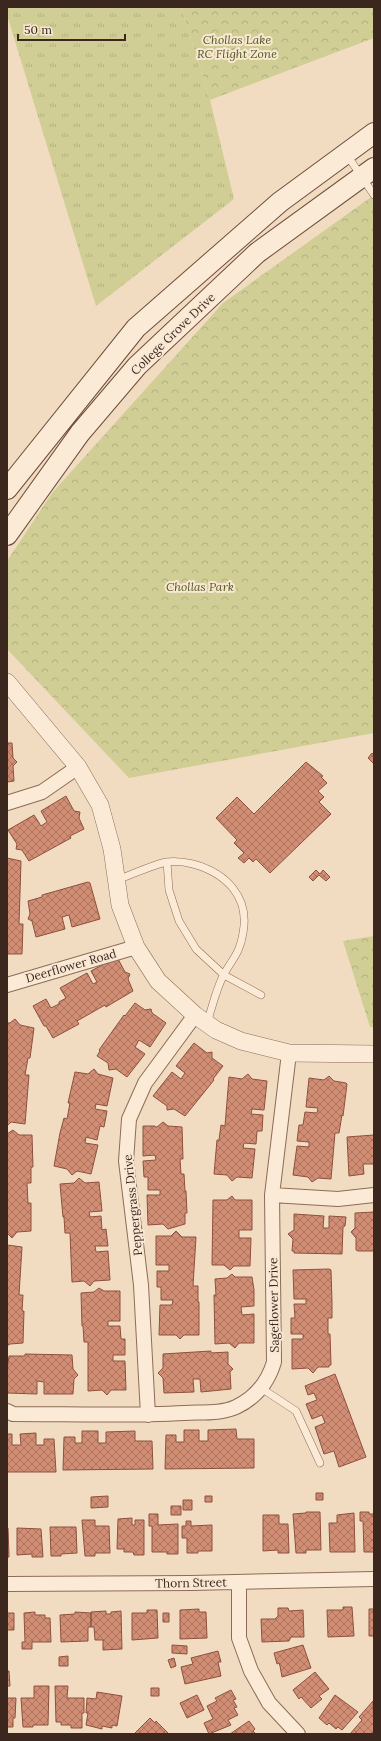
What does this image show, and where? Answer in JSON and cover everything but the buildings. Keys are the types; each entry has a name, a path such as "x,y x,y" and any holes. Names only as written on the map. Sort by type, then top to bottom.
{"main road":[{"path":"7,488 136,328 280,202 374,133"},
{"name":"College Grove Drive","path":"7,535 80,433 137,366 257,253 368,172"}],"street":[{"path":"7,682 78,767 100,806 112,849 120,904 136,947 158,981 201,1019 216,1030 240,1041 289,1053 374,1054"},
{"path":"7,803 42,792 78,767"},
{"name":"Deerflower Road","path":"7,985 136,947"},
{"name":"Peppergrass Drive","path":"148,1415 141,1285 126,1161 129,1119 145,1083 201,1019"},
{"name":"Sageflower Drive","path":"7,1411 13,1414 148,1415 225,1411 245,1402 261,1388 271,1371 274,1362 272,1195 289,1053"},
{"path":"272,1195 338,1199 374,1195"},
{"name":"Thorn Street","path":"7,1584 374,1579"},
{"path":"238,1582 239,1638 251,1671 269,1703 298,1734"}],"lane":[{"path":"346,153 368,172 374,195"},
{"path":"167,862 169,890 179,921 196,949 224,975 261,995"},
{"path":"117,880 167,862 185,862 206,868 224,877 237,893 244,914 244,932 239,951 224,975 201,1019"},
{"path":"261,1388 296,1411 320,1463"}],"green space":[{"path":"7,7 181,7 210,100 234,199 96,306 7,15"},
{"name":"Chollas Lake RC Flight Zone","path":"181,7 374,7 374,38 210,100"},
{"name":"Chollas Park","path":"374,195 374,733 129,778 7,649 7,561 52,493 223,303"},
{"path":"374,936 374,1027 370,1027 343,941"}]}
